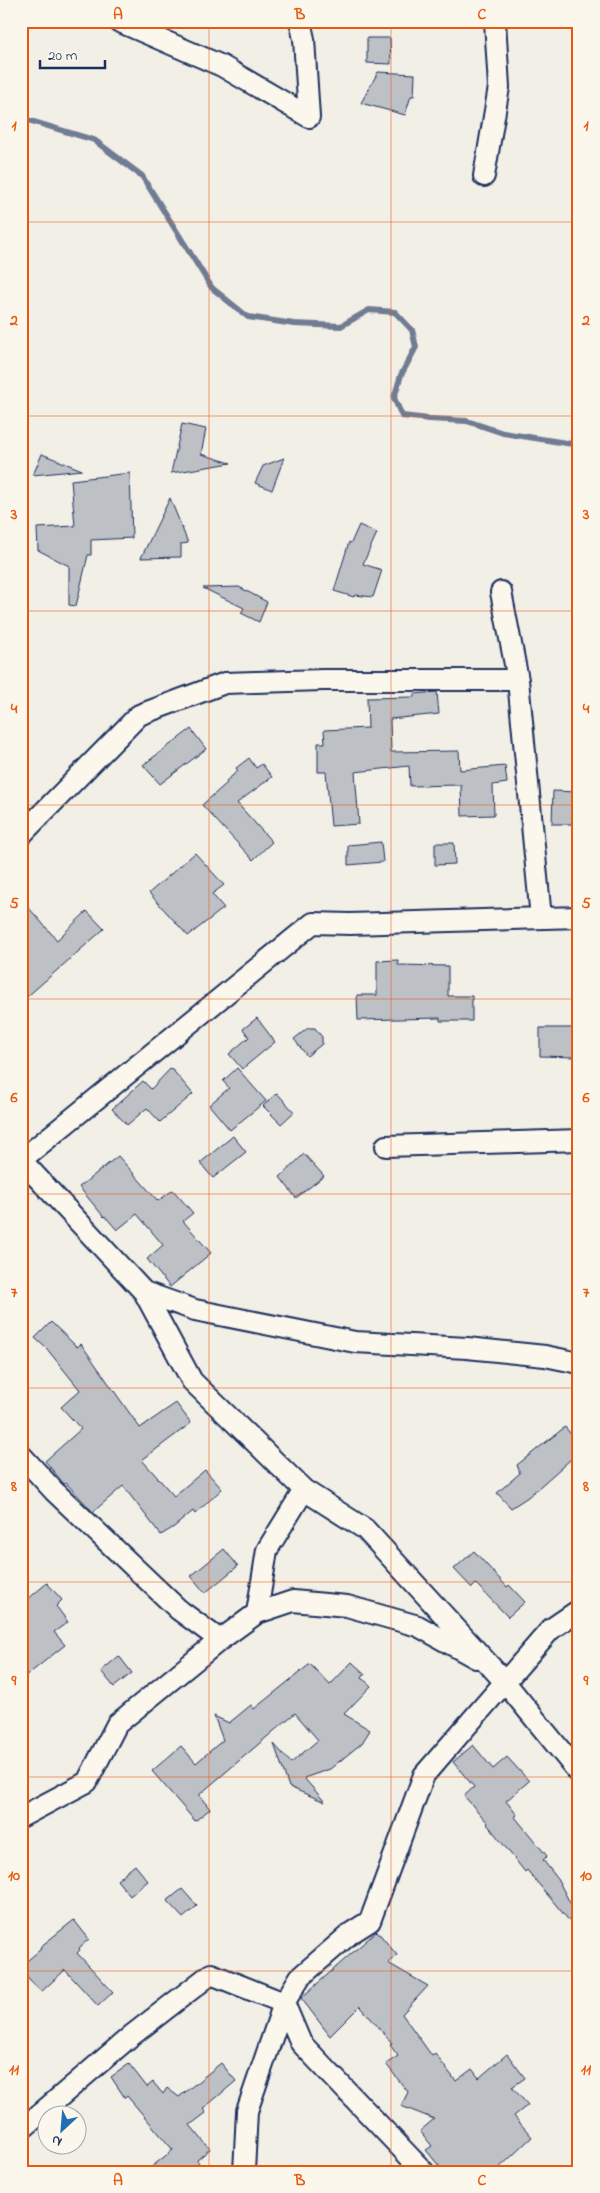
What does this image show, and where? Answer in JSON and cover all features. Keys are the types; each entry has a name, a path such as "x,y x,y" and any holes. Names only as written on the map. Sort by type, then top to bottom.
{"street":[{"path":"118,21 222,66 309,118 304,39 300,21"},
{"path":"484,176 499,87 495,21"},
{"path":"501,592 518,680 541,918"},
{"path":"21,835 139,715 225,683 323,680 518,680"},
{"path":"579,917 350,924 314,923 21,1160 144,1292 192,1381 304,1490 364,1529 504,1681 579,1773"},
{"path":"386,1146 579,1140"},
{"path":"144,1292 195,1310 355,1342 466,1348 545,1356 579,1363"},
{"path":"25,1467 54,1491 179,1610 220,1640"},
{"path":"257,1613 267,1550 304,1490"},
{"path":"21,1817 87,1782 116,1724 220,1640 257,1613 293,1601 347,1606 418,1626 490,1666"},
{"path":"244,2172 247,2111 284,2003 300,1977 351,1933 370,1921 424,1775 551,1629 579,1610"},
{"path":"21,2130 131,2036 211,1974 284,2003 300,2043 424,2172"}],"building":[{"path":"367,38 390,38 391,64 367,63"},
{"path":"378,72 415,74 414,96 411,96 405,115 361,103"},
{"path":"182,424 206,429 201,454 231,463 171,473"},
{"path":"42,454 82,470 33,475"},
{"path":"284,458 272,490 255,483 263,466"},
{"path":"130,473 132,538 91,540 91,555 88,555 76,606 69,605 69,566 38,550 37,528 75,526 71,480"},
{"path":"170,498 188,543 181,544 181,557 141,558"},
{"path":"359,525 377,533 363,564 382,570 373,597 355,595 354,597 334,591 349,542 351,543"},
{"path":"239,587 267,602 259,622 241,613 244,608 203,588"},
{"path":"437,692 439,714 390,719 391,752 459,751 460,770 505,766 507,783 493,785 494,815 462,816 461,785 410,786 409,766 355,772 359,824 331,826 326,772 318,772 318,743 325,743 324,730 368,728 367,698 414,697 414,694"},
{"path":"191,729 206,749 160,784 143,765"},
{"path":"249,758 256,768 262,764 272,777 237,803 272,842 253,860 202,805 227,783 226,781 238,771 236,768"},
{"path":"553,791 579,792 579,824 552,824"},
{"path":"381,842 383,862 348,865 348,845"},
{"path":"435,843 454,843 455,864 435,865"},
{"path":"195,853 224,885 212,894 224,908 188,936 149,893"},
{"path":"21,899 57,940 87,911 104,929 21,1002"},
{"path":"398,960 398,965 448,966 448,996 472,996 472,1021 440,1021 440,1018 358,1020 357,995 377,995 377,961"},
{"path":"257,1018 275,1042 242,1069 229,1054 249,1037 243,1029"},
{"path":"308,1028 315,1028 322,1037 322,1044 307,1056 294,1039"},
{"path":"540,1028 575,1028 575,1057 540,1056"},
{"path":"171,1068 193,1094 160,1122 147,1108 127,1125 112,1109 143,1081 151,1089"},
{"path":"237,1068 266,1101 230,1130 209,1105 229,1088 223,1081"},
{"path":"277,1093 294,1112 281,1124 263,1106"},
{"path":"233,1136 246,1152 213,1178 200,1163"},
{"path":"304,1154 324,1176 296,1198 280,1177"},
{"path":"118,1156 158,1201 173,1190 193,1213 183,1221 211,1253 170,1287 147,1259 163,1245 137,1214 117,1230 79,1187"},
{"path":"51,1322 77,1347 81,1344 140,1428 176,1403 191,1423 142,1460 174,1496 205,1470 222,1489 195,1514 193,1511 161,1535 123,1486 93,1512 66,1483 64,1484 45,1461 81,1429 61,1407 80,1390 47,1349 35,1338"},
{"path":"565,1427 579,1444 579,1452 528,1497 511,1508 497,1493 520,1473 517,1465"},
{"path":"224,1549 238,1566 205,1593 191,1576"},
{"path":"474,1551 507,1587 509,1585 525,1602 508,1617 476,1584 472,1588 454,1569"},
{"path":"47,1583 62,1600 56,1606 68,1622 54,1632 65,1645 21,1680 21,1605"},
{"path":"119,1656 132,1673 114,1687 101,1671"},
{"path":"352,1662 365,1674 362,1678 371,1686 344,1714 370,1730 362,1743 330,1769 304,1778 325,1802 289,1787 274,1744 291,1763 318,1740 295,1713 199,1795 210,1809 195,1821 152,1771 181,1746 196,1763 223,1740 214,1716 229,1723 251,1705 254,1709 310,1664 330,1685"},
{"path":"473,1745 493,1769 507,1757 529,1781 506,1801 517,1815 515,1817 547,1856 543,1860 557,1878 578,1918 571,1923 527,1870 525,1872 488,1823 464,1796 474,1787 453,1762"},
{"path":"135,1865 148,1881 130,1896 117,1880"},
{"path":"182,1889 197,1906 183,1918 167,1901"},
{"path":"74,1920 89,1939 79,1948 80,1950 77,1953 113,1992 98,2006 65,1970 41,1992 21,1970 21,1966 41,1949 40,1947"},
{"path":"377,1931 397,1955 388,1963 428,1986 402,2014 432,2056 435,2054 456,2081 472,2069 479,2078 507,2054 525,2078 512,2087 528,2105 514,2116 532,2137 495,2172 444,2172 426,2150 432,2146 420,2131 434,2119 401,2106 408,2092 386,2064 398,2056 390,2045 392,2043 360,2006 330,2036 301,1998"},
{"path":"221,2063 236,2081 203,2109 206,2113 190,2125 210,2149 197,2160 199,2163 189,2172 145,2172 173,2150 127,2096 125,2098 111,2077 129,2064 147,2087 153,2082 163,2094 167,2088 179,2097"}],"waterway":[{"path":"21,118 94,140 142,176 212,288 248,317 294,324 341,326 369,310 395,312 412,330 416,347 401,375 394,398 402,416 467,421 503,433 579,445"}]}
